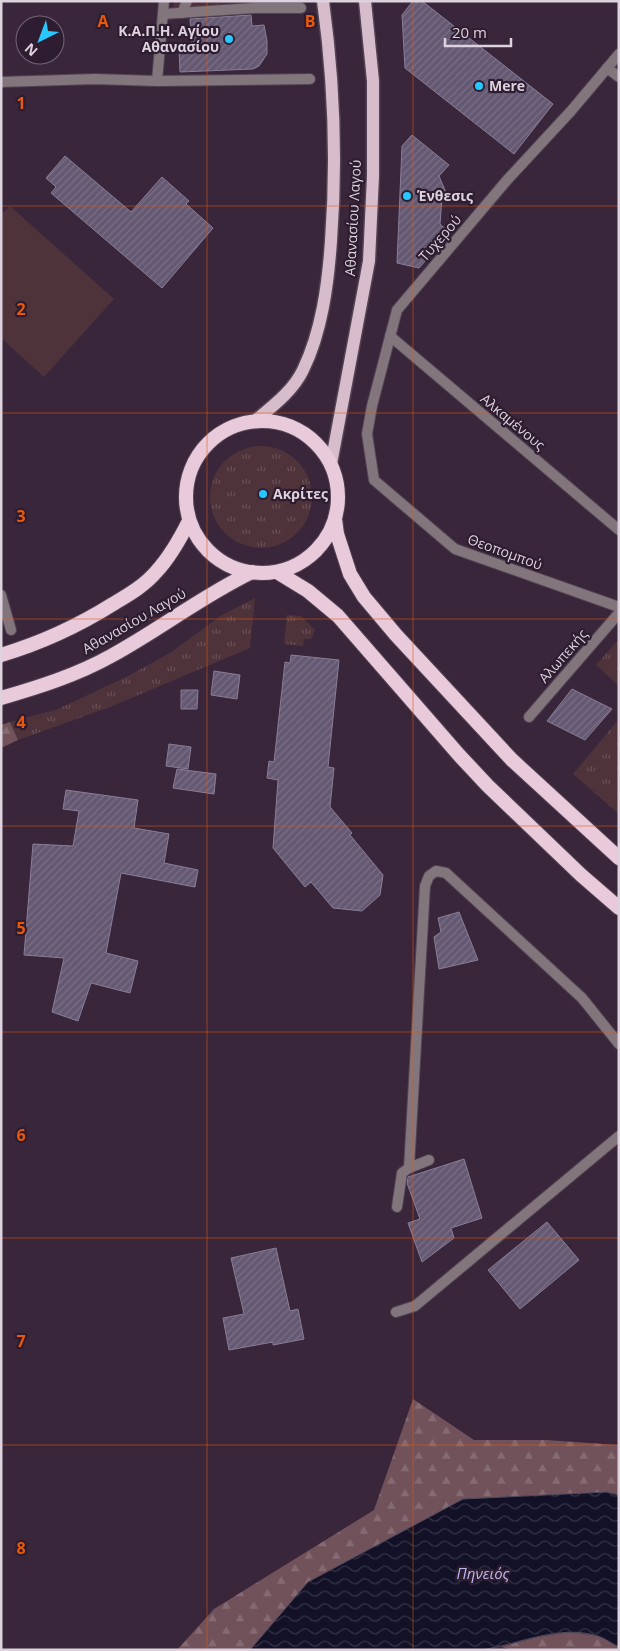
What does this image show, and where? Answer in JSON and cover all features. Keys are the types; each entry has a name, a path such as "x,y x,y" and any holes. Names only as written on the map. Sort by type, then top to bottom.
{"highway":[{"path":"256,420 288,425 315,441 331,464 336,477 338,492 338,506 335,519 330,531 315,552 293,567 277,572 252,572 228,566 215,558 195,535 185,503 190,469 198,453 210,440 224,430 237,424 256,420"},
{"path":"335,519 337,534 350,574 364,597 396,635 512,760 619,858"},
{"name":"Αθανασίου Λαγού","path":"7,653 34,645 70,628 135,590 150,579 164,563 179,542 189,520"},
{"name":"Αθανασίου Λαγού","path":"1,698 64,677 109,658 155,631 208,596 252,572"},
{"path":"277,572 308,591 338,616 488,786 581,875 619,908"}],"main road":[{"name":"Αθανασίου Λαγού","path":"256,420 283,396 302,372 321,318 333,219 334,137 332,82 323,1"},
{"name":"Αθανασίου Λαγού","path":"331,464 369,261 373,176 373,81 365,1"}],"street":[{"path":"157,81 164,1"},
{"path":"182,13 187,1"},
{"path":"163,14 254,8 301,8"},
{"name":"Τυχερού","path":"374,480 367,434 372,406 397,310 489,204 508,179 619,54"},
{"path":"608,68 619,77"},
{"path":"1,82 95,79 157,81 310,79"},
{"name":"Αλκαμένους","path":"390,336 619,530"},
{"name":"Θεοπομπού","path":"374,480 455,549 619,607"},
{"path":"1,595 11,630"},
{"name":"Αλωπεκής","path":"529,717 619,613"},
{"path":"409,1168 425,886 429,876 436,871 446,873 582,998 619,1044"},
{"path":"396,1312 415,1306 619,1136"},
{"path":"397,1207 402,1173 429,1160"}],"green space":[{"path":"174,1 298,1 298,4 173,11"},
{"path":"10,206 114,299 44,377 1,338 1,215"},
{"path":"261,446 281,450 297,461 308,477 312,497 308,517 297,533 281,544 261,548 241,544 225,533 214,517 210,497 214,477 225,461 241,450"},
{"path":"255,598 250,648 110,707 18,740 10,722 58,709 128,676 170,653 222,615"},
{"path":"287,615 301,616 315,630 311,639 304,639 303,646 284,644"},
{"path":"619,639 619,686 596,665"},
{"path":"619,719 619,814 573,774"},
{"path":"10,722 18,740 1,748 1,725"},
{"path":"413,1399 474,1440 546,1440 619,1445 619,1495 607,1492 308,1582 250,1650 177,1650 214,1609 374,1510"},
{"path":"570,1632 599,1636 619,1647 619,1650 513,1650 501,1647 537,1637"}],"water":[{"name":"Πηνειός","path":"607,1492 619,1495 619,1647 598,1636 569,1632 540,1636 481,1650 250,1650 308,1582 463,1499"}],"building":[{"name":"Mere","path":"413,1 422,1 553,104 514,154 405,68 402,15"},
{"name":"Κ.Α.Π.Η. Αγίου Αθανασίου","path":"251,15 252,26 264,25 267,41 267,54 259,66 253,69 180,72 179,48 192,47 190,19"},
{"path":"412,135 449,165 439,176 447,195 442,198 440,224 450,233 419,268 397,263 402,146"},
{"path":"65,156 131,212 162,177 189,201 186,204 213,228 162,288 51,193 56,187 46,178"},
{"path":"291,655 339,660 328,767 334,768 330,807 383,875 380,895 362,911 333,908 311,882 305,887 273,848 278,780 267,778 269,761 274,762 285,662 290,663"},
{"path":"214,671 240,675 237,699 211,695"},
{"path":"572,689 612,709 585,740 547,721"},
{"path":"181,690 198,690 197,709 181,709"},
{"path":"169,744 191,747 188,769 166,766"},
{"path":"177,769 216,774 214,794 173,788"},
{"path":"66,790 138,800 134,828 169,834 164,863 198,870 195,887 121,873 106,953 138,961 130,993 91,983 78,1021 52,1012 64,958 24,955 33,844 73,846 79,811 63,809"},
{"path":"459,912 478,960 439,969 434,937 441,932 438,918"},
{"path":"464,1159 482,1218 451,1228 454,1238 422,1262 408,1223 420,1219 407,1183 408,1177"},
{"path":"547,1222 579,1260 520,1309 488,1270"},
{"path":"276,1248 290,1311 298,1309 304,1339 273,1345 273,1342 229,1350 223,1318 244,1314 231,1258"}],"place":[{"name":"Κ.Α.Π.Η. Αγίου Αθανασίου","path":"229,39"},
{"name":"Mere","path":"479,86"},
{"name":"Ένθεσις","path":"407,196"},
{"name":"Ακρίτες","path":"263,494"}]}
